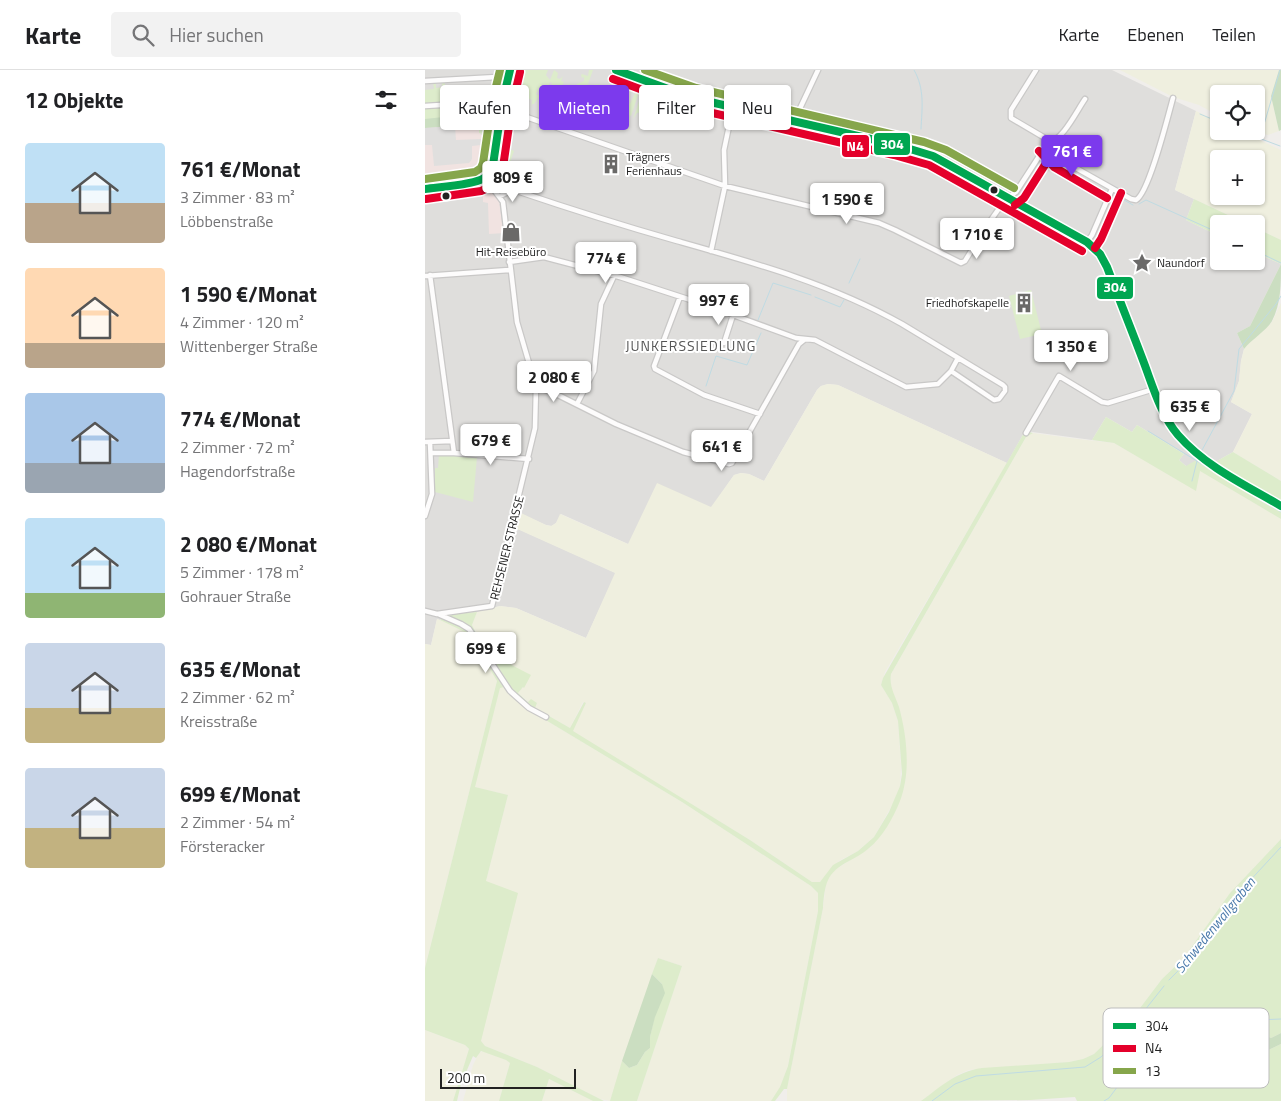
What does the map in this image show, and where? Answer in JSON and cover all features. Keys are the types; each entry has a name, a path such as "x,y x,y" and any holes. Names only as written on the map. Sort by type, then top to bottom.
{"main road":[{"path":"506,85 510,70"},
{"path":"616,70 681,94 724,105"},
{"path":"791,120 897,145 933,156 1087,242 1099,254 1107,267 1154,389 1169,422 1176,432 1193,450 1216,467 1281,506"},
{"path":"425,189 472,183 485,178 491,172 493,165 498,130"}],"street":[{"path":"496,85 498,70"},
{"path":"794,121 818,70"},
{"path":"1035,70 1011,110 1010,115 1015,121 1045,138 1047,144 1060,159 1136,200 1142,194 1156,158 1173,98"},
{"path":"425,81 497,77"},
{"path":"529,118 725,186 879,223 961,263 965,261 1005,200 1017,192 1047,144 1053,143 1058,138 1085,99"},
{"path":"425,106 440,105"},
{"path":"711,251 725,186 723,153 728,130"},
{"path":"485,178 489,186 500,196 510,191 517,192 783,272 842,294 889,317 959,358 1003,385 1005,390 999,399 994,400 951,372"},
{"path":"1087,242 1112,188"},
{"name":"REHSENER STRASSE","path":"437,614 492,606 535,428 536,387 517,322 509,270 503,202 500,196"},
{"path":"509,262 544,257 614,276 804,340 815,340 906,387 938,384 951,372 959,358"},
{"path":"454,453 427,275 509,270"},
{"path":"577,404 594,371 601,304 614,276"},
{"path":"680,297 653,366 655,370 704,394 760,414"},
{"path":"724,343 733,315"},
{"path":"536,387 554,393 616,424 683,452 729,464 732,463 799,344 804,340"},
{"path":"1026,433 1059,376 1102,402 1108,403 1154,389"},
{"path":"425,516 432,494 431,453 428,442 452,440"},
{"path":"431,453 529,459"},
{"path":"425,611 437,614 469,629 510,691 529,708 545,718"}],"shaded area":[{"path":"425,70 1112,70 1196,111 1175,190 1194,199 1186,220 1210,232 1210,270 1265,270 1265,257 1281,264 1250,326 1237,333 1244,349 1239,381 1231,402 1252,414 1233,452 1208,466 1186,466 1179,460 1184,454 1137,425 1132,432 1106,417 1092,440 1025,431 1007,463 838,385 828,384 821,386 817,390 764,481 749,474 741,473 734,475 712,507 628,544 561,514 552,526 519,513 516,528 616,573 586,638 516,608 500,606 477,612 448,614 440,620 437,619 431,645 425,644"},
{"path":"440,127 440,130 455,130 456,140 481,139 481,145 472,146 472,159 469,163 434,166 432,145 425,145 425,128"},
{"path":"425,128 480,130 481,135 489,135 486,160 482,169 469,179 425,182"},
{"path":"483,188 494,193 499,201 503,230 517,229 517,233 506,235 505,233 489,234 488,203 483,202"}],"green space":[{"path":"514,70 548,70 546,75 550,80 554,70 558,73 557,78 560,79 563,76 561,81 564,82 562,85 552,85 550,82 549,85 539,85 536,94 539,96 531,108 532,100 529,99 529,85 510,85"},
{"path":"589,70 593,70 588,85 577,85 584,81 582,74 588,76"},
{"path":"1120,70 1279,70 1271,96 1279,131 1265,134 1265,85 1210,85 1210,111 1199,105 1173,97"},
{"path":"1279,70 1281,70 1281,130 1279,131 1271,96"},
{"path":"615,78 618,79 616,85 612,85"},
{"path":"634,80 642,83 639,85 639,92 631,116 629,115 629,104 636,91 630,89"},
{"path":"433,82 436,82 436,88 440,87 440,103 425,104 425,90 434,89"},
{"path":"639,102 639,113 633,119"},
{"path":"440,107 440,118 425,119 425,108"},
{"path":"1196,111 1210,118 1210,140 1259,140 1281,150 1281,240 1265,232 1265,215 1228,215 1175,190"},
{"path":"440,117 440,127 425,128 425,119"},
{"path":"479,130 487,130 486,135 479,133"},
{"path":"502,130 505,130 504,147 514,151 503,183 507,184 501,187 502,189 499,191 493,186 492,182 498,166"},
{"path":"1194,199 1228,215 1210,215 1210,232 1186,220"},
{"path":"1265,232 1281,240 1281,264 1265,257"},
{"path":"1281,264 1280,294 1272,321 1244,349 1237,333 1250,326"},
{"path":"1031,290 1042,334 1020,339 1009,296"},
{"path":"1281,303 1281,481 1233,452 1252,414 1231,402 1239,381 1244,349 1252,339 1272,322"},
{"path":"828,384 838,385 1007,463 885,672 881,685 892,703 898,721 901,766 900,786 895,800 874,837 858,851 839,861 820,882 816,883 750,840 572,731 586,703 583,702 570,728 535,708 537,703 529,702 518,693 523,687 507,662 495,655 483,642 472,625 477,612 500,606 516,608 586,638 615,573 515,528 519,512 551,526 556,523 560,514 628,544 657,483 711,507 734,475 741,473 749,474 764,481 817,390 821,386"},
{"path":"1106,417 1132,432 1137,425 1184,454 1179,460 1186,466 1198,459 1208,466 1233,452 1281,481 1281,519 1200,471 1196,491 1114,443 1092,440"},
{"path":"1025,431 1033,433 1026,437 891,674 892,687 899,707 906,742 906,779 894,814 878,839 866,851 841,865 828,880 787,1089 784,1089 775,1101 771,1101 780,1087 788,1066 818,911 818,893 811,886 682,802 529,710 504,687 500,688 475,787 508,795 486,881 518,893 481,1041 485,1046 537,1067 604,1101 593,1101 549,1079 542,1101 499,1101 510,1063 481,1051 476,1058 473,1056 461,1084 457,1101 453,1101 469,1049 465,1045 425,1030 425,968 497,681 475,644 465,632 440,620 448,614 477,612 472,625 483,642 505,661 531,675 524,688 518,693 528,702 531,699 537,703 535,708 570,728 584,702 586,703 573,731 750,840 812,882 820,882 833,865 858,851 874,837 889,812 900,786 902,774 898,721 892,703 881,685 883,678"},
{"path":"1033,433 1114,443 1195,490 1199,470 1281,519 1281,839 1230,893 1183,959 1162,979 1140,1008 1103,1008 1103,1045 1094,1054 1069,1062 969,1070 957,1075 921,1101 787,1101 787,1089 823,908 826,883 833,871 871,847 904,788 906,776 905,740 898,705 890,687 891,674 1026,437"},
{"path":"439,455 477,457 473,502 435,492 435,468 438,468"},
{"path":"437,619 465,632 475,644 497,681 425,968 425,644 431,645"},
{"path":"500,687 504,687 529,710 682,802 811,886 818,893 818,911 788,1066 780,1088 771,1101 637,1101 682,966 658,958 610,1101 600,1099 537,1067 481,1043 486,881 508,795 474,787"},
{"path":"1281,839 1281,1033 1271,1038 1269,1037 1269,1008 1140,1008 1162,979 1183,959 1230,893"},
{"path":"658,958 682,966 637,1101 610,1101 622,1061 629,1068 637,1065 645,1052 650,1048 650,1037 662,984 652,974"},
{"path":"652,974 662,984 665,993 655,1017 650,1037 650,1048 645,1052 637,1065 629,1068 622,1061"},
{"path":"425,1030 465,1045 469,1050 453,1101 425,1101"},
{"path":"1281,1033 1281,1044 1269,1050 1269,1037 1271,1038"},
{"path":"1281,1044 1281,1101 1077,1101 1075,1097 1030,1100 921,1101 949,1080 972,1070 1069,1062 1094,1054 1103,1045 1103,1088 1269,1088 1269,1050"},
{"path":"483,1051 510,1063 499,1101 463,1101 473,1065 479,1053"},
{"path":"549,1079 593,1101 542,1101"}],"waterway":[{"path":"914,70 921,91 921,129"},
{"path":"1265,121 1280,70"},
{"path":"1200,114 1210,118"},
{"path":"1264,140 1280,146"},
{"path":"1115,195 1133,205"},
{"path":"1139,204 1146,200 1210,229"},
{"path":"1265,255 1281,263"},
{"path":"849,283 860,259"},
{"path":"758,320 773,283 811,295"},
{"path":"1201,452 1234,391 1239,349 1281,296"},
{"path":"815,297 840,307 844,300"},
{"path":"706,386 716,356 747,365 761,333"},
{"path":"1148,431 1249,493"},
{"path":"1192,481 1197,461"},
{"path":"1255,497 1281,512"},
{"name":"Schwedenwallgraben","path":"1169,980 1190,959 1233,899 1281,847"},
{"name":"Schwedenwallgraben","path":"1147,1008 1164,986"},
{"path":"1269,1020 1281,1019"},
{"name":"Schwedenwallgraben","path":"932,1101 955,1084 976,1076 1085,1067 1103,1055"},
{"path":"1104,1101 1109,1098 1116,1088"}],"transit line":[{"name":"13","path":"425,179 475,172 481,168 492,103 500,70"},
{"name":"304","path":"425,189 472,182 489,174 493,165 502,104 510,70"},
{"name":"304","path":"616,70 693,98 897,145 933,156 1087,242 1100,254 1107,267 1158,400 1172,427 1189,446 1213,466 1281,506"},
{"name":"13","path":"645,70 696,88 924,142 946,150 1014,188"},
{"name":"N4","path":"426,199 481,191 490,187 497,180 503,167 512,106 520,72"},
{"name":"N4","path":"613,79 691,108 894,155 929,165 1082,251"},
{"name":"N4","path":"1015,205 1024,198 1055,149"},
{"name":"N4","path":"1039,151 1054,167 1107,198"},
{"name":"N4","path":"1095,248 1101,239 1121,193"}],"place":[{"name":"Trägners Ferienhaus","path":"611,164"},
{"name":"Hit-Reisebüro","path":"511,232"},
{"name":"Naundorf","path":"1142,263"},
{"name":"Friedhofskapelle","path":"1024,303"}],"district":[{"name":"JUNKERSSIEDLUNG","path":"691,346"}]}
